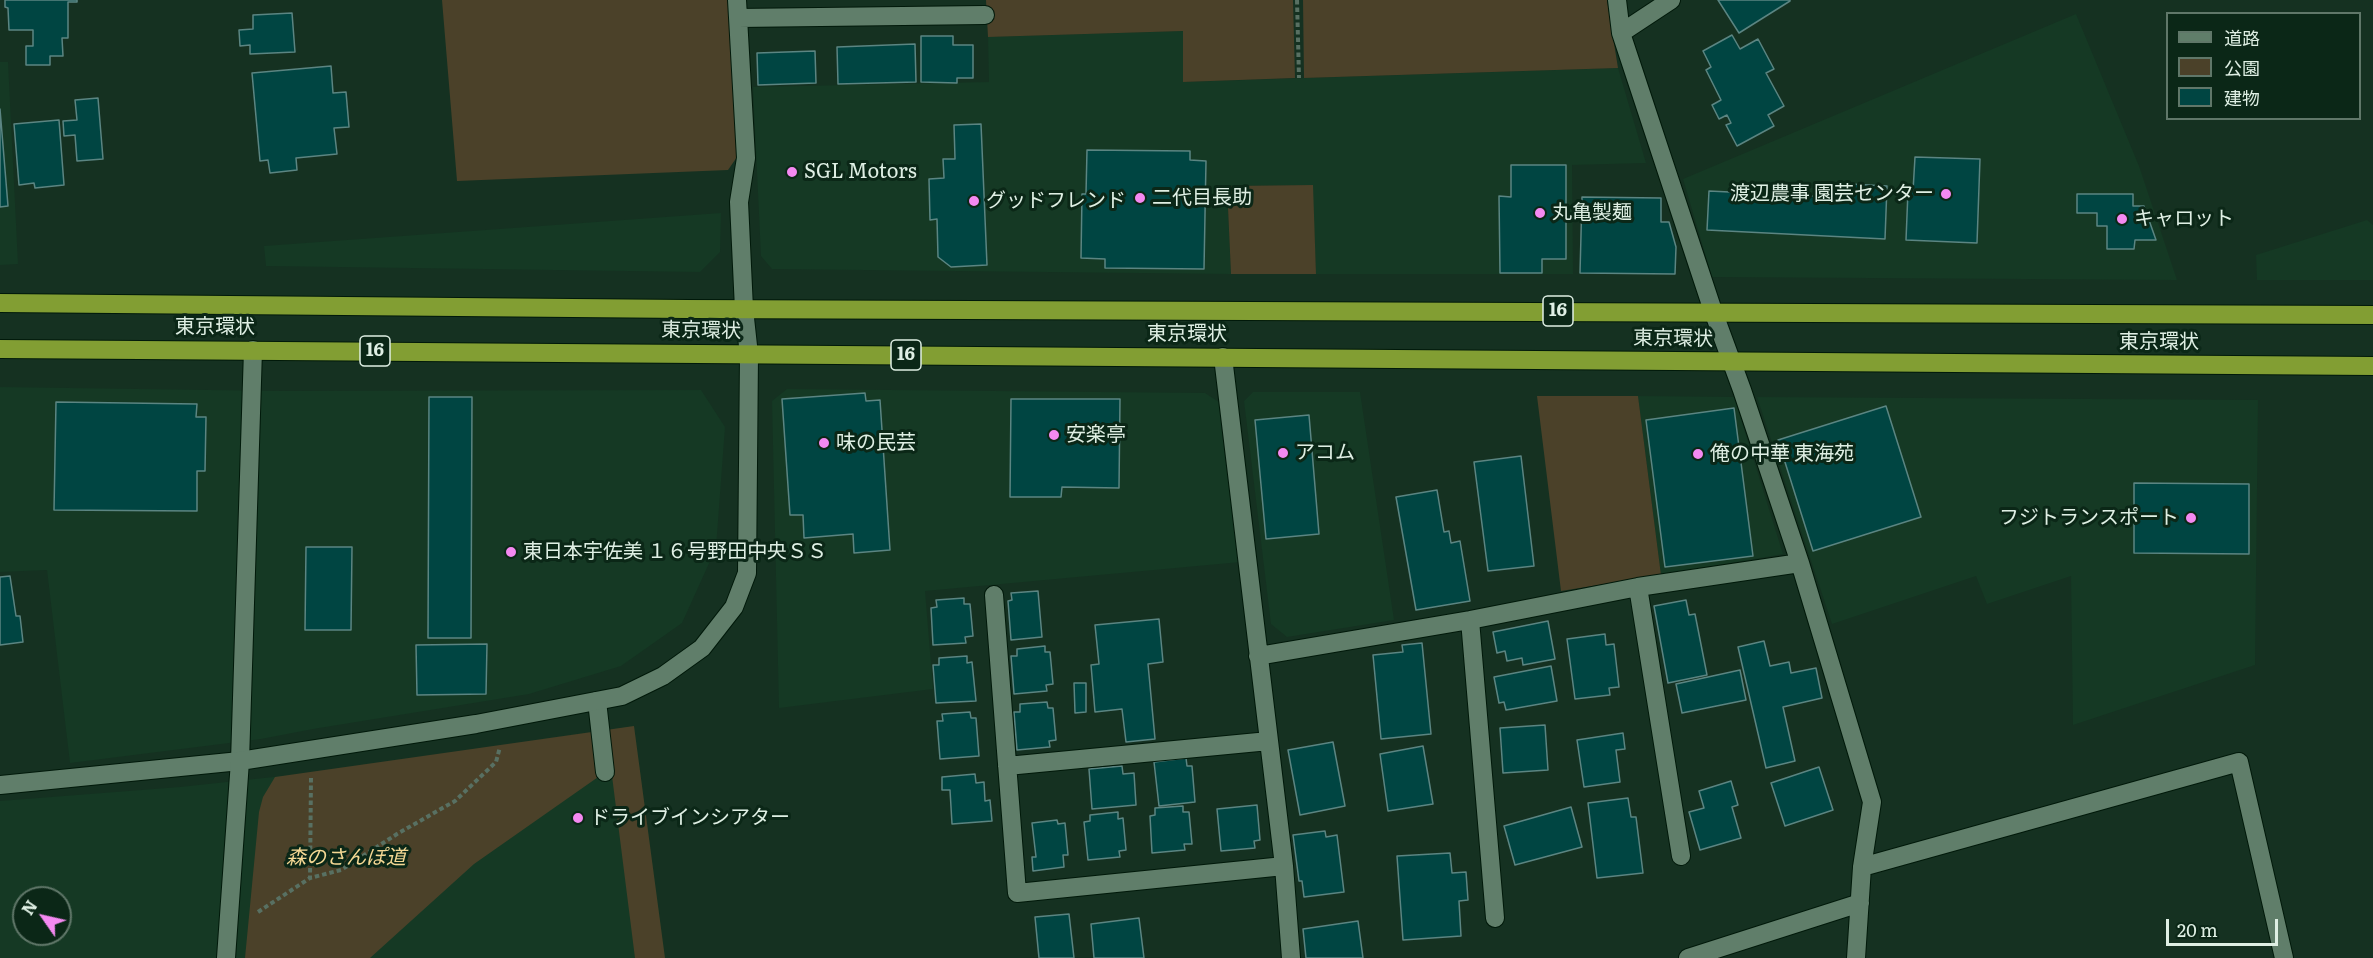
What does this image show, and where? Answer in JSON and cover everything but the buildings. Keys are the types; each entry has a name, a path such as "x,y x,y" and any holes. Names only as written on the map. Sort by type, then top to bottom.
{"highway":[{"name":"東京環状","path":"0,303 744,309 2373,315"},
{"name":"東京環状","path":"0,349 2373,366"}],"street":[{"path":"1617,0 1621,33 1800,563 1872,802 1862,867 1856,958"},
{"path":"1621,33 1671,0"},
{"path":"0,785 240,761 312,751 597,701 622,696 663,676 702,648 734,607 747,573 749,355 744,309 739,202 746,158 737,9 985,15"},
{"path":"226,958 240,761 253,350"},
{"path":"1222,357 1284,866 1292,958"},
{"path":"1258,656 1470,620 1638,587 1800,563"},
{"path":"1638,587 1681,856"},
{"path":"994,595 1017,893 1284,866"},
{"path":"1470,620 1495,918"},
{"path":"597,701 605,772"},
{"path":"1007,766 1269,741"},
{"path":"1862,867 2239,762 2284,958"},
{"path":"1688,958 1860,903"}],"path":[{"path":"1297,0 1299,78"},
{"path":"258,920 259,910 310,878 341,870 397,834 455,801 496,762 508,718"},
{"path":"310,878 312,751"}],"shaded area":[{"path":"2076,14 2139,166 2177,280 1712,277 1683,179"},
{"path":"1184,31 1183,82 1618,68 1646,163 1572,165 1573,274 1316,274 1312,185 1227,186 1231,274 772,269 761,256 753,87 989,82 988,37"},
{"path":"0,62 8,62 18,264 0,265"},
{"path":"721,213 720,252 700,272 266,266 264,246"},
{"path":"2367,220 2373,225 2373,280 2257,280 2256,255"},
{"path":"0,387 278,391 701,390 725,427 716,548 682,623 621,666 529,694 261,739 70,763 47,570 0,572"},
{"path":"787,389 1205,393 1219,402 1241,562 925,591 933,689 779,708 772,401"},
{"path":"1253,392 1360,392 1394,620 1287,637 1271,624 1244,401"},
{"path":"1638,396 1734,397 1783,554 1661,575"},
{"path":"1757,397 2258,400 2255,665 2073,725 2071,576 1987,604 1976,576 1832,624"},
{"path":"634,726 665,958 0,958 0,801 180,787 348,769"}],"green space":[{"path":"442,0 729,0 737,157 728,170 457,181"},
{"path":"986,0 1293,0 1295,78 1183,82 1183,31 988,37"},
{"path":"1303,0 1607,0 1618,68 1304,78"},
{"path":"1313,185 1316,274 1231,274 1227,186"},
{"path":"1537,396 1638,396 1661,575 1561,591"},
{"name":"森のさんぽ道","path":"634,726 665,958 635,958 611,768 474,864 370,958 245,958 259,812 263,797 275,777"}],"place":[{"name":"SGL Motors","path":"792,172"},
{"name":"渡辺農事 園芸センター","path":"1946,194"},
{"name":"二代目長助","path":"1140,198"},
{"name":"グッドフレンド","path":"974,201"},
{"name":"丸亀製麺","path":"1540,213"},
{"name":"キャロット","path":"2122,219"},
{"name":"安楽亭","path":"1054,435"},
{"name":"味の民芸","path":"824,443"},
{"name":"アコム","path":"1283,453"},
{"name":"俺の中華 東海苑","path":"1698,454"},
{"name":"フジトランスポート","path":"2191,518"},
{"name":"東日本宇佐美 １６号野田中央ＳＳ","path":"511,552"},
{"name":"ドライブインシアター","path":"578,818"}]}
